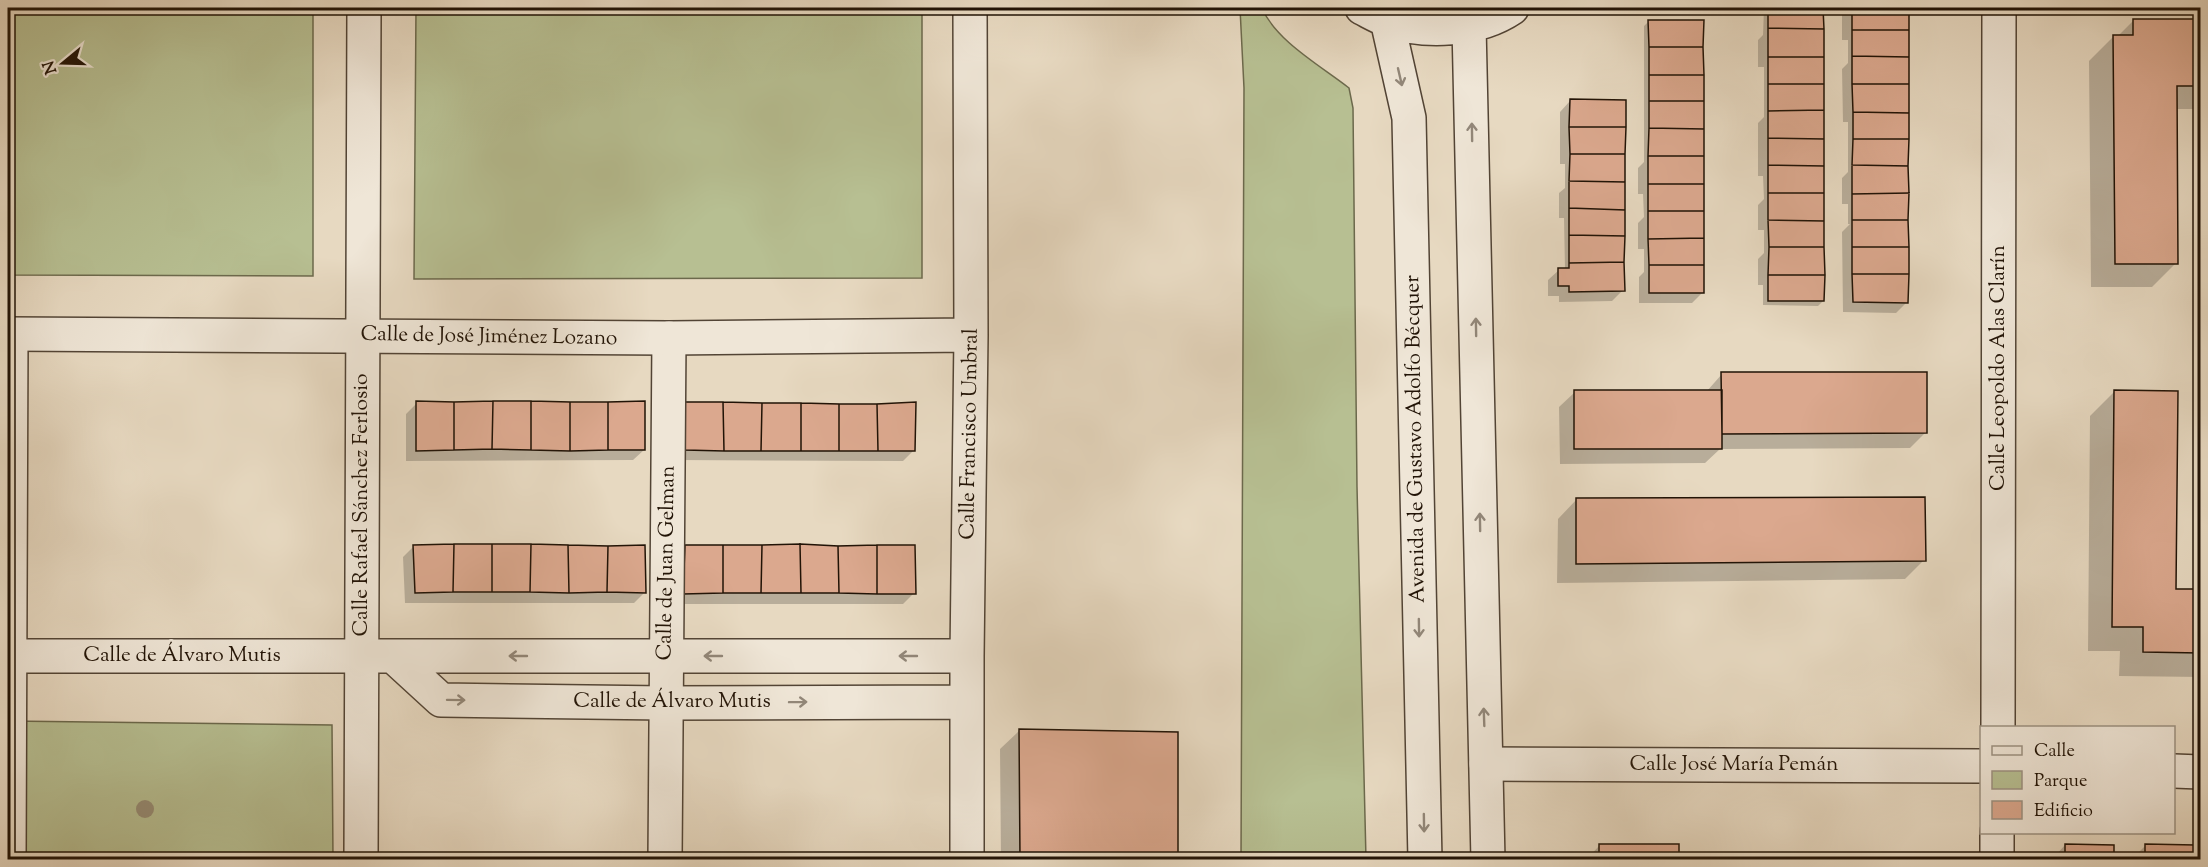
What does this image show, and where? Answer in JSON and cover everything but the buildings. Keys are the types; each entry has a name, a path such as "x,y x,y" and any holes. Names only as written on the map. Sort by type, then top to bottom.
{"street":[{"name":"Calle Rafael Sánchez Ferlosio","path":"361,860 377,656 363,335 364,8"},
{"name":"Calle Francisco Umbral","path":"967,860 971,335 970,8"},
{"path":"1374,14 1422,28 1469,26 1512,8"},
{"name":"Calle Leopoldo Alas Clarín","path":"1998,726 1999,8"},
{"name":"Avenida de Gustavo Adolfo Bécquer","path":"1374,14 1409,118 1425,860"},
{"path":"1469,26 1488,860"},
{"name":"Calle de José Jiménez Lozano","path":"9,334 669,338 971,335"},
{"path":"9,334 9,860"},
{"name":"Calle de Juan Gelman","path":"665,860 669,338"},
{"name":"Calle de Álvaro Mutis","path":"8,656 967,656"},
{"name":"Calle de Álvaro Mutis","path":"377,656 441,700 665,703 967,702"},
{"name":"Calle José María Pemán","path":"1486,764 1980,766"},
{"path":"2175,771 2200,772"},
{"path":"1997,834 1997,860"}],"green space":[{"path":"8,8 313,8 313,276 8,275"},
{"path":"416,8 922,8 922,278 414,279"},
{"path":"1240,8 1262,8 1288,42 1349,88 1353,108 1357,487 1366,859 1241,859 1244,88"},
{"path":"8,721 332,725 333,859 8,860"}]}
